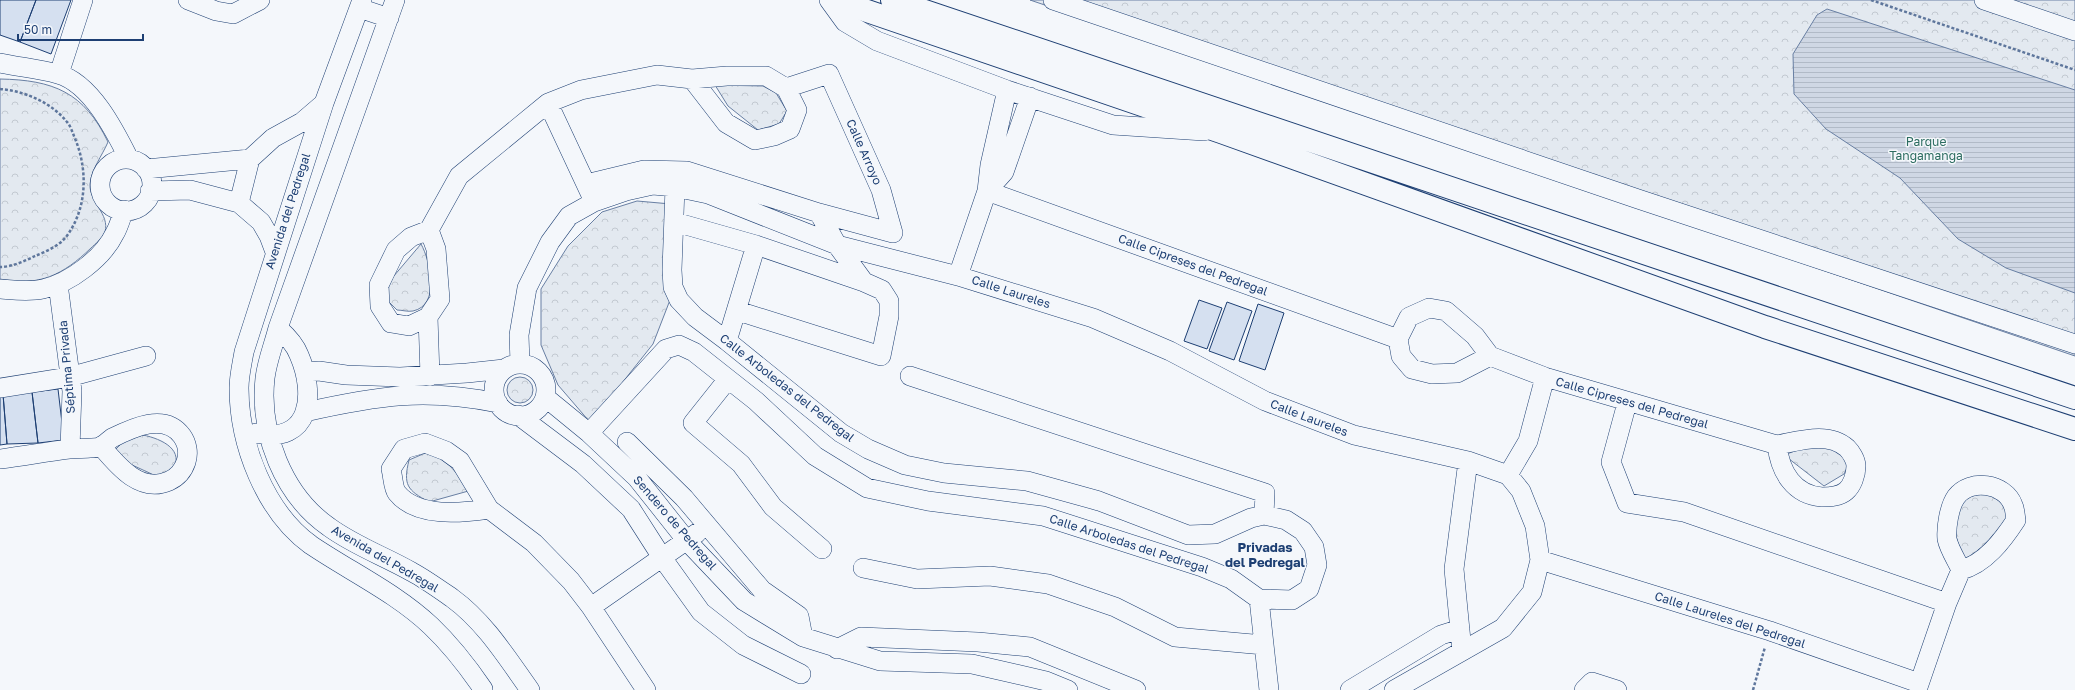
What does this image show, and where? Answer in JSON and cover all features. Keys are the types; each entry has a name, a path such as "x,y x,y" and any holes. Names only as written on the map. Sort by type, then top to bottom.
{"highway":[{"path":"835,0 1221,132 1765,327 2075,429"},
{"path":"892,0 2075,398"}],"street":[{"path":"59,74 83,0"},
{"path":"188,0 216,11 233,14 252,2"},
{"name":"Avenida del Pedregal","path":"396,0 278,328 266,376 264,392 268,436 279,464 292,487 311,510 328,527 354,543 412,572 454,599 490,634 530,690"},
{"path":"829,0 845,22 877,41 1007,90 1113,125 1221,132"},
{"path":"1052,0 1638,199 2075,344"},
{"path":"1984,0 2075,31"},
{"path":"360,4 389,18"},
{"name":"Avenida del Pedregal","path":"360,4 324,103 275,252 242,367 240,403 244,427 249,452 259,478 270,499 290,527 310,544 402,603 431,626 459,655 484,689"},
{"path":"0,63 59,74 76,85 93,99 106,116 129,159"},
{"name":"Calle Arroyo","path":"786,88 829,74 881,190 893,233 819,214"},
{"path":"429,230 436,249 440,299 428,317 409,326 391,323 380,306 379,285 396,250 411,237 429,230 459,176 548,103 581,90 657,75 692,79 727,76 766,76 786,88 797,110 795,120 790,129 774,136 755,140 726,123 692,79"},
{"path":"958,276 987,191 990,165 1007,90"},
{"path":"987,191 1004,172 1030,97"},
{"path":"239,203 250,159 273,138 302,122 324,103"},
{"path":"548,103 594,202"},
{"path":"121,159 129,159 142,164 146,169 151,180 150,191 147,199 141,205 133,209 124,210 109,204 100,190 100,182 107,167 121,159"},
{"path":"146,169 250,159"},
{"path":"190,190 192,165"},
{"path":"586,184 644,170 687,172 819,214 837,245 864,282"},
{"path":"675,187 687,172"},
{"name":"Calle Laureles","path":"512,366 527,288 550,242 569,216 594,202 626,191 653,185 675,187 708,194 837,245 958,276 1093,318 1170,351 1265,401 1354,436 1468,461 1508,475 1521,490 1535,526 1540,560"},
{"name":"Calle Arboledas del Pedregal","path":"589,433 666,349 679,346 694,352 756,401 815,456 867,488 928,501 1043,516 1202,567 1231,579 1259,599 1292,600 1309,588 1317,565 1314,547 1303,531 1286,520 1264,515 1251,518 1215,534 1188,535 1099,500 1027,481 944,473 905,465 868,449 841,433 727,341 694,317 679,300 673,287 672,270 675,222 675,187"},
{"path":"150,191 190,190 239,203 261,222 269,236 275,252"},
{"name":"Calle Cipreses del Pedregal","path":"987,191 1398,339"},
{"path":"0,290 29,290 58,284 80,272 96,259 115,235 124,210"},
{"path":"675,222 756,245 864,282 882,290 889,301 889,316 881,356 738,311"},
{"path":"727,341 738,311 756,245"},
{"name":"Séptima Privada","path":"58,284 72,411 70,449"},
{"path":"1429,308 1446,311 1476,336 1490,356 1457,372 1432,374 1412,369 1401,356 1398,339 1409,317 1429,308"},
{"path":"428,317 430,376"},
{"path":"244,427 268,436 290,432 299,424 305,412 307,396 305,372 299,354 292,342 278,328"},
{"path":"0,388 69,377 146,356"},
{"name":"Calle Cipreses del Pedregal","path":"1490,356 1545,377 1627,403 1777,445"},
{"path":"305,412 372,398 400,386 430,376 512,366 532,366 541,374 546,385 545,397 539,408 529,414 518,415 506,412 498,404 494,391 496,379 512,366"},
{"path":"305,372 319,371 498,404"},
{"path":"910,376 1265,493 1264,515"},
{"path":"1508,475 1528,441 1545,377"},
{"path":"728,379 693,423 741,464 773,507 822,548"},
{"name":"Sendero de Pedregal","path":"545,397 589,433 638,478 687,541 744,601 803,637 837,649 880,661 972,664 1046,681 1068,690"},
{"path":"1627,403 1611,462 1628,503 1684,512 1947,603"},
{"path":"518,415 582,464 631,509 663,559 701,612 743,645 801,674"},
{"path":"627,442 684,498 706,527 762,590 799,616 803,637"},
{"path":"489,509 464,513 417,508 397,493 391,469 404,449 425,443 446,451 460,461 489,509 534,543 571,581 591,607 646,690"},
{"path":"0,459 101,446"},
{"path":"1462,651 1454,569 1468,461"},
{"path":"638,478 652,466"},
{"path":"631,509 651,496"},
{"path":"591,607 663,559 706,527"},
{"path":"1394,690 1503,628 1532,592 1540,560"},
{"name":"Calle Laureles del Pedregal","path":"1540,560 1770,631 1918,687 1947,603 1961,570"},
{"path":"863,568 917,579 990,576 1048,584 1115,607 1175,637 1264,645"},
{"path":"744,601 762,590"},
{"path":"1259,599 1269,690"},
{"path":"1350,690 1441,635 1460,629"},
{"path":"837,649 861,638 978,642 1030,647 1128,689"},
{"path":"880,661 888,639"},
{"path":"972,664 978,642"},
{"path":"1046,681 1053,657"},
{"path":"1584,690 1592,682 1617,690"}],"path":[{"path":"1871,0 2075,70"},
{"path":"0,89 30,96 51,107 68,122 79,148 84,168 83,193 79,215 66,238 49,250 23,262 0,267"},
{"path":"1752,690 1770,631"}],"green space":[{"name":"Parque Tangamanga","path":"1030,0 2075,0 2075,356"},
{"path":"0,79 36,82 65,92 77,100 88,111 99,125 108,142 95,167 90,184 93,197 105,219 106,226 104,234 97,243 70,265 50,277 39,280 14,281 0,279"},
{"path":"715,85 763,86 776,93 787,111 779,124 758,130 728,106"},
{"path":"637,201 671,204 670,300 653,344 599,412 589,421 558,385 541,345 541,289 568,246 602,212"},
{"path":"421,244 430,271 430,291 427,300 422,307 413,311 397,310 384,297 393,277"},
{"path":"520,377 529,381 533,390 529,399 520,403 511,399 507,390 511,381"},
{"path":"143,435 158,439 170,447 174,452 176,464 172,472 156,476 130,464 114,451 124,441"},
{"path":"1822,441 1840,452 1849,464 1844,474 1824,486 1784,455"},
{"path":"430,451 450,466 472,490 429,502 411,490 408,486 406,475 409,460"},
{"path":"1978,492 2005,500 2008,522 1982,549 1965,562 1957,538 1957,515 1967,498"}],"shaded area":[{"path":"1827,9 2075,90 2075,293 2006,268 1958,239 1900,178 1826,129 1794,94 1793,54 1817,15"}],"building":[{"path":"0,0 36,0 20,42 0,35"},
{"path":"36,0 71,0 51,54 20,42"},
{"path":"1199,300 1222,308 1207,349 1184,341"},
{"path":"1227,302 1252,311 1234,360 1209,351"},
{"path":"1258,304 1284,313 1265,370 1239,361"},
{"path":"58,389 64,440 38,443 32,392"},
{"path":"32,392 38,443 7,444 3,394"},
{"path":"0,394 3,394 7,444 0,445"}],"district":[{"name":"Privadas del Pedregal","path":"1265,554"}]}
